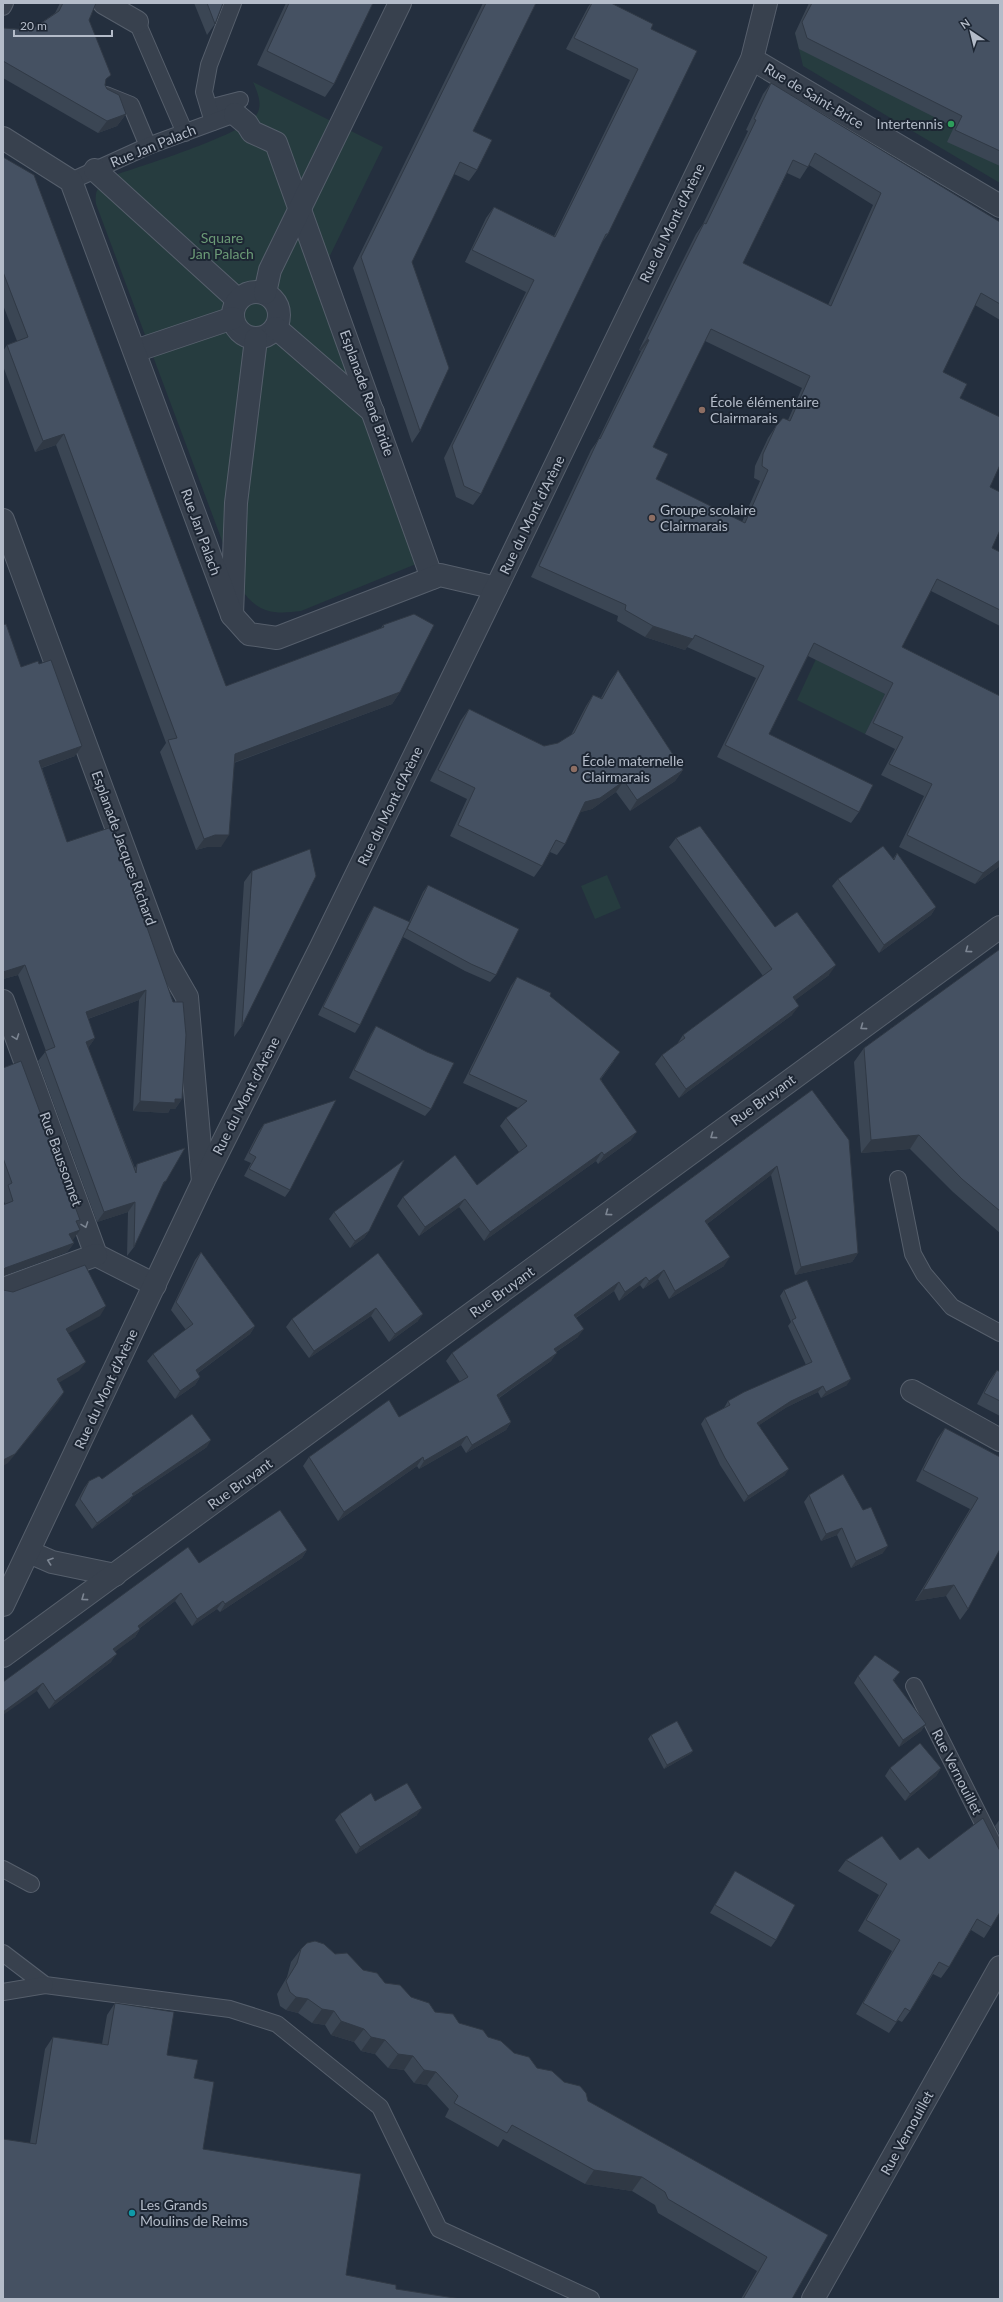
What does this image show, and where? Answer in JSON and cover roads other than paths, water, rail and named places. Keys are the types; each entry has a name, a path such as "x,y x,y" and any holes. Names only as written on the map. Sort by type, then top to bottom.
{"street":[{"path":"104,3 137,22"},
{"path":"265,293 270,270 400,3"},
{"name":"Rue du Mont d'Arène","path":"3,1605 203,1182 321,947 752,59 766,3"},
{"name":"Rue de Saint-Brice","path":"752,59 1000,206"},
{"name":"Esplanade René Bride","path":"237,107 252,132 276,143 374,412 432,578"},
{"path":"3,138 72,181"},
{"path":"95,170 235,309 235,324 243,335 256,339 264,338 276,328 280,315 279,308 276,302 265,293 250,292 235,309 135,352"},
{"name":"Rue Jan Palach","path":"72,181 232,615 249,634 277,638 440,575 496,588"},
{"path":"276,328 374,412"},
{"path":"232,615 236,503 256,339"},
{"name":"Esplanade Jacques Richard","path":"3,520 164,957 187,997 203,1182"},
{"name":"Rue Bruyant","path":"3,1656 116,1575 1000,927"},
{"name":"Rue Baussonnet","path":"3,1001 96,1255"},
{"path":"3,1290 96,1255 155,1285"},
{"path":"912,1391 1000,1440"},
{"path":"29,1552 52,1562 116,1575"},
{"name":"Rue Vernouillet","path":"813,2299 1000,1966"}],"lane":[{"path":"3,7 6,3"},
{"path":"211,115 204,92 209,65 233,3"},
{"path":"137,22 185,133"},
{"path":"106,95 131,105 148,146"},
{"name":"Rue Jan Palach","path":"72,181 148,146 185,133 211,115 237,107"},
{"path":"898,1179 913,1254 924,1274 952,1306 1000,1333"},
{"name":"Rue Vernouillet","path":"914,1686 1000,1857"},
{"path":"3,1869 31,1884"},
{"path":"3,1953 45,1985"},
{"path":"3,1992 45,1985 230,2009 277,2024 380,2107 439,2229 591,2299"}],"place":[{"name":"Intertennis","path":"951,124"},
{"name":"École élémentaire Clairmarais","path":"702,410"},
{"name":"Groupe scolaire Clairmarais","path":"652,518"},
{"name":"École maternelle Clairmarais","path":"574,769"},
{"name":"Les Grands Moulins de Reims","path":"132,2213"}],"park label":[{"name":"Square Jan Palach","path":"222,246"}]}
